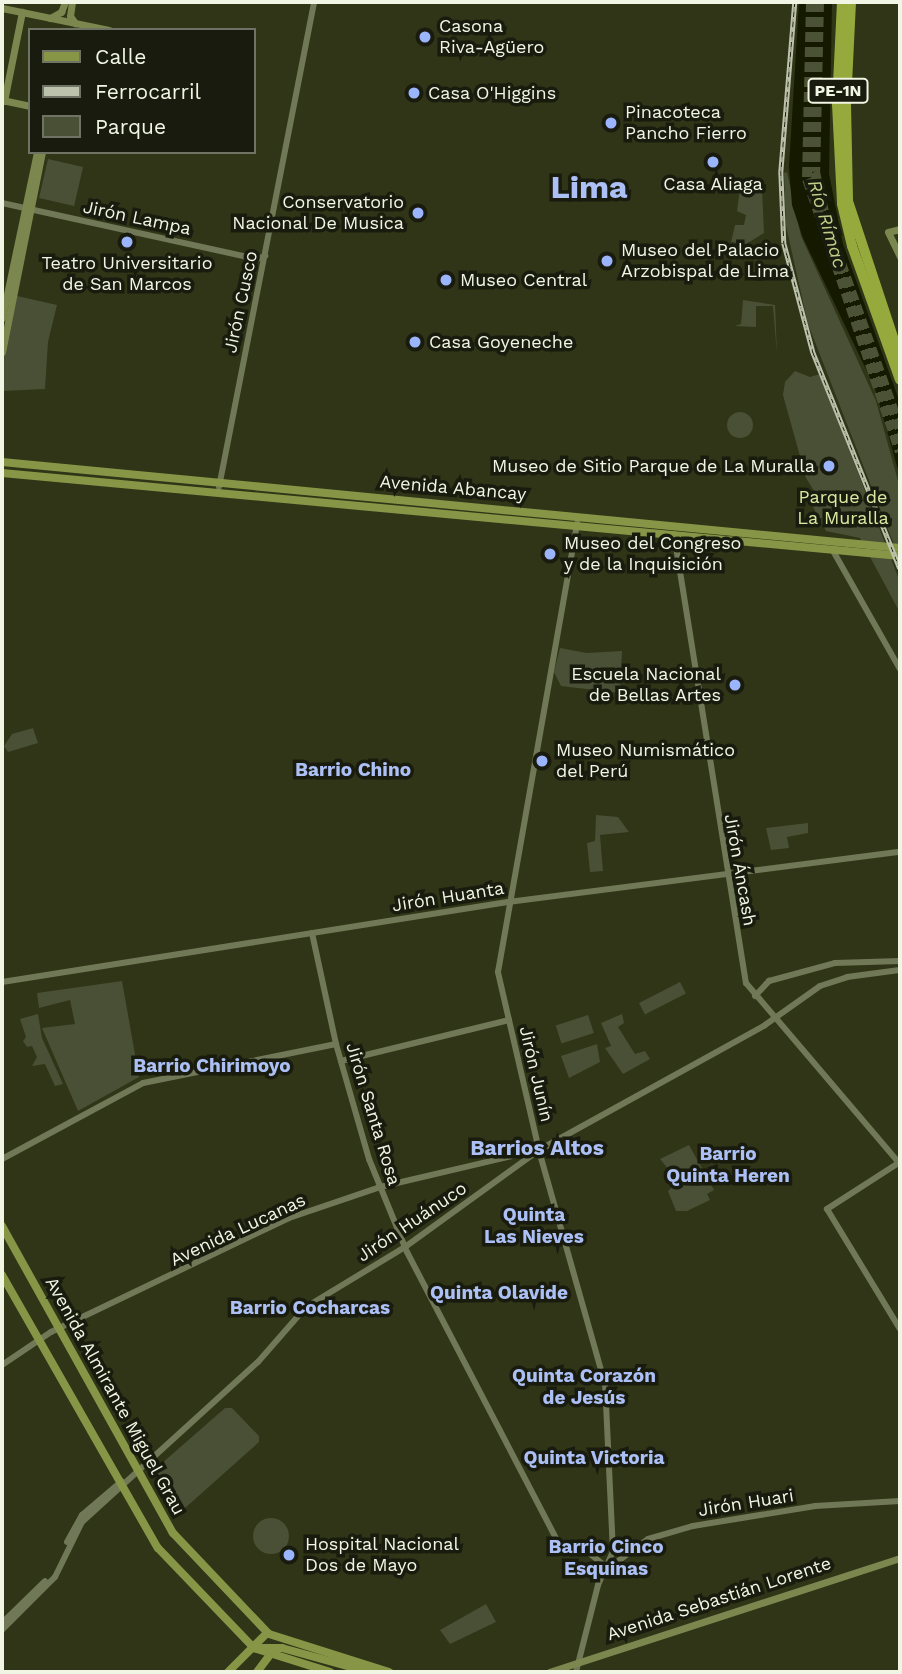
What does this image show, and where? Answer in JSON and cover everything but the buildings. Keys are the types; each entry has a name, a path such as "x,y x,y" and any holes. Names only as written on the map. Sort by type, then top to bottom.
{"highway":[{"name":"PE-1N","path":"842,2 837,104 842,204 852,246 900,380"},
{"name":"PE-1N","path":"853,2 850,18 848,201 900,358"}],"main road":[{"path":"50,18 61,12 65,2"},
{"path":"72,2 70,16 79,25"},
{"path":"2,8 97,28"},
{"path":"22,12 3,100 28,106"},
{"path":"2,318 39,154"},
{"path":"2,352 27,208"},
{"path":"900,229 888,232 900,257"},
{"name":"Avenida Abancay","path":"2,462 823,540 900,556"},
{"name":"Avenida Abancay","path":"2,473 835,552 848,547 900,548"},
{"name":"Avenida Almirante Miguel Grau","path":"2,1226 173,1533 267,1633 274,1647 330,1672"},
{"name":"Avenida Almirante Miguel Grau","path":"2,1275 123,1482 158,1548 254,1648 274,1647 389,1672"},
{"name":"Avenida Sebastián Lorente","path":"549,1672 900,1558"},
{"path":"228,1672 267,1633"},
{"path":"257,1672 274,1647 369,1672"}],"street":[{"name":"Jirón Cusco","path":"218,495 314,2"},
{"name":"Jirón Lampa","path":"2,203 257,259 265,256"},
{"name":"Jirón Junín","path":"576,1672 598,1585 608,1568 614,1538 605,1384 539,1150 498,972 508,902 578,516"},
{"name":"Jirón Áncash","path":"674,525 726,873 746,983 755,996 778,1017 900,1163"},
{"path":"823,540 835,552 900,669"},
{"name":"Jirón Huanta","path":"2,982 508,902 900,852"},
{"name":"Jirón Santa Rosa","path":"312,933 341,1062 380,1186 405,1247 559,1544 590,1554 608,1568"},
{"path":"755,996 769,981 835,962 900,961"},
{"name":"Jirón Huánuco","path":"2,1623 52,1574 78,1519 258,1362 306,1307 405,1247 539,1150 778,1017 829,982 900,970"},
{"path":"341,1062 509,1020"},
{"path":"2,1159 143,1083 336,1044"},
{"name":"Avenida Lucanas","path":"2,1365 39,1340 289,1218 380,1186 539,1150"},
{"path":"900,1163 827,1209 900,1329"},
{"name":"Jirón Huánuco","path":"2,1630 55,1577 82,1522 123,1482"},
{"name":"Jirón Huari","path":"608,1568 648,1539 693,1525 815,1506 900,1501"}],"green space":[{"path":"48,159 83,167 74,206 39,198"},
{"name":"Parque de La Muralla","path":"787,172 801,236 876,401 900,488 900,560 808,324 786,226 784,173"},
{"path":"741,181 762,189 764,233 746,244 731,242 735,225 744,225 746,215 737,211"},
{"path":"17,296 57,305 48,342 45,389 2,391 2,367"},
{"path":"743,300 775,305 777,354 773,306 756,306 756,327 735,326 741,324"},
{"name":"Parque de La Muralla","path":"795,371 810,377 820,374 900,582 900,613 860,538 826,531 813,507 816,494 806,478 783,395 785,382"},
{"path":"740,412 750,415 753,425 750,435 740,438 730,435 727,425 730,415"},
{"path":"560,648 587,653 622,651 620,693 561,686 554,672"},
{"path":"33,728 38,743 8,752 4,746 12,734"},
{"path":"596,815 618,817 629,832 600,835 603,871 590,872 587,843 595,841"},
{"path":"808,823 808,833 787,837 789,848 771,850 766,828"},
{"path":"122,981 139,1077 78,1111 42,1028 75,1024 70,1000 39,1008 37,993"},
{"path":"680,982 686,994 645,1014 639,1003"},
{"path":"38,1014 42,1038 63,1084 55,1086 45,1064 32,1066 37,1057 32,1046 27,1047 23,1041 26,1037 20,1019"},
{"path":"622,1014 624,1023 618,1027 635,1054 645,1051 650,1059 623,1074 605,1048 611,1046 601,1023"},
{"path":"588,1015 594,1033 562,1044 556,1026"},
{"path":"597,1044 600,1062 569,1078 561,1056"},
{"path":"689,1145 714,1190 707,1194 710,1200 687,1211 676,1211 668,1191 672,1187 669,1170 660,1159"},
{"path":"225,1408 232,1408 259,1436 259,1442 175,1517 153,1471"},
{"path":"271,1518 283,1524 289,1536 283,1548 271,1554 259,1548 253,1536 259,1524"},
{"path":"486,1604 496,1622 450,1644 440,1630"}],"water":[{"name":"Río Rímac","path":"799,2 832,2 829,174 843,244 900,403 900,477 875,388 803,238 792,205 789,167"}],"tunnel":[{"path":"811,2 807,179 900,452"},
{"path":"819,2 815,172 826,221 900,429"}],"railway":[{"path":"795,2 781,171 784,243 813,352 900,568"},
{"path":"305,1672 359,1672"}],"place":[{"name":"Casona Riva-Agüero","path":"425,37"},
{"name":"Casa O'Higgins","path":"414,93"},
{"name":"Pinacoteca Pancho Fierro","path":"611,123"},
{"name":"Casa Aliaga","path":"713,162"},
{"name":"Conservatorio Nacional De Musica","path":"418,213"},
{"name":"Teatro Universitario de San Marcos","path":"127,242"},
{"name":"Museo del Palacio Arzobispal de Lima","path":"607,261"},
{"name":"Museo Central","path":"446,280"},
{"name":"Casa Goyeneche","path":"415,342"},
{"name":"Museo de Sitio Parque de La Muralla","path":"829,466"},
{"name":"Museo del Congreso y de la Inquisición","path":"550,554"},
{"name":"Escuela Nacional de Bellas Artes","path":"735,685"},
{"name":"Museo Numismático del Perú","path":"542,761"},
{"name":"Hospital Nacional Dos de Mayo","path":"289,1555"}],"district":[{"name":"Lima","path":"589,187"},
{"name":"Barrio Chino","path":"353,770"},
{"name":"Barrio Chirimoyo","path":"212,1066"},
{"name":"Barrios Altos","path":"537,1148"},
{"name":"Barrio Quinta Heren","path":"728,1165"},
{"name":"Quinta Las Nieves","path":"534,1226"},
{"name":"Quinta Olavide","path":"499,1293"},
{"name":"Barrio Cocharcas","path":"310,1308"},
{"name":"Quinta Corazón de Jesús","path":"584,1387"},
{"name":"Quinta Victoria","path":"594,1458"},
{"name":"Barrio Cinco Esquinas","path":"606,1558"}]}
